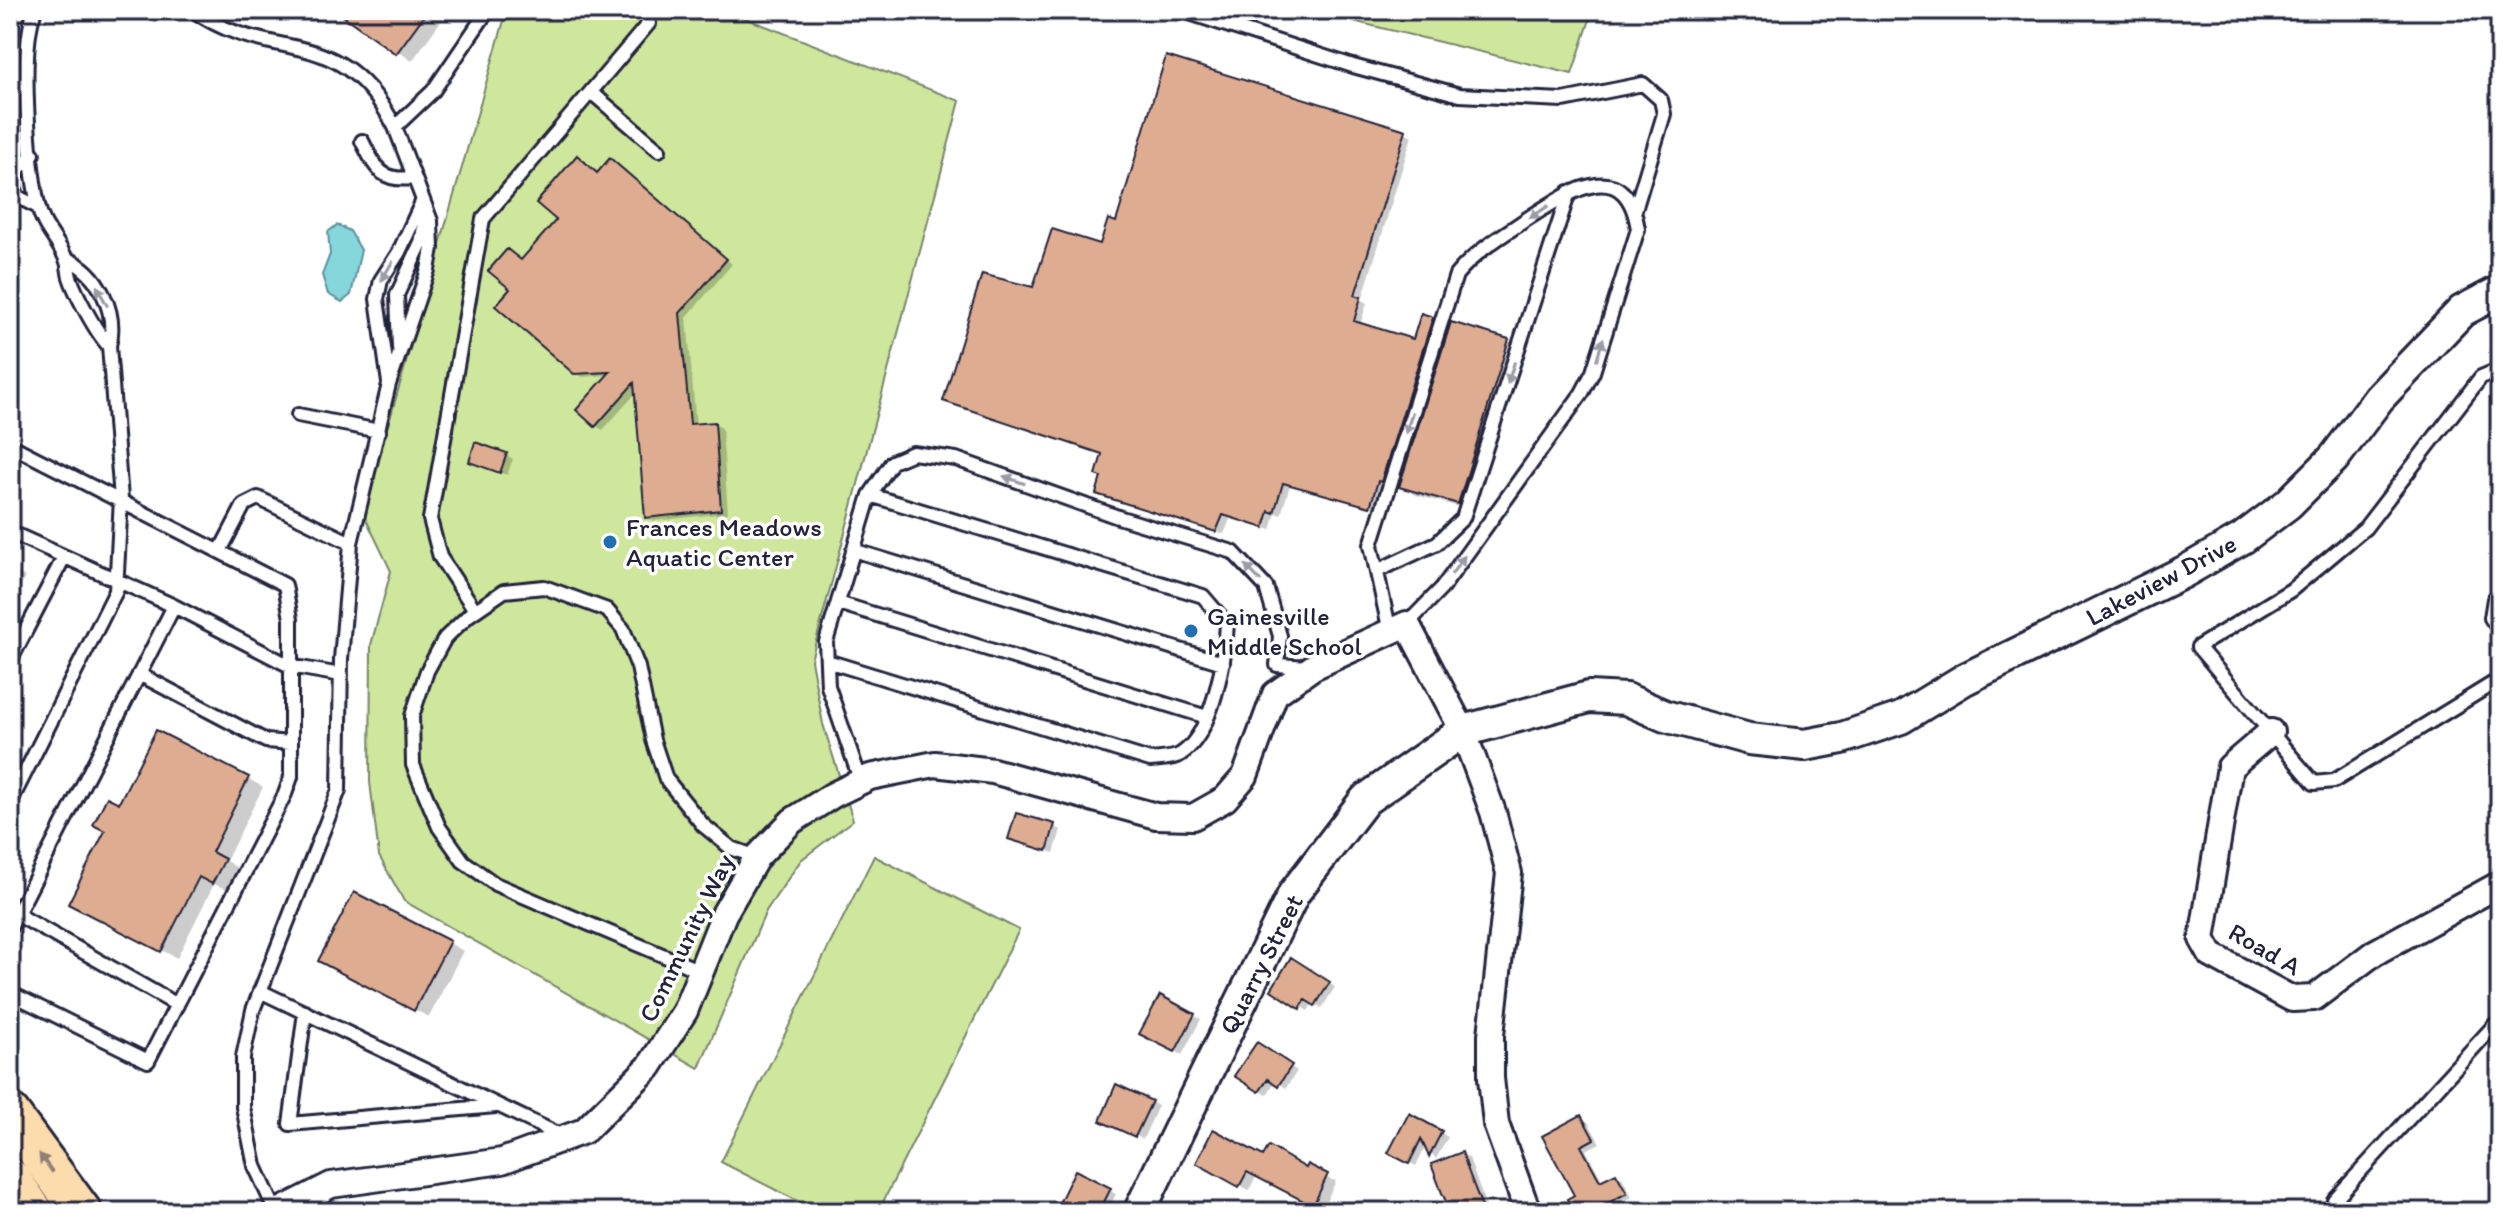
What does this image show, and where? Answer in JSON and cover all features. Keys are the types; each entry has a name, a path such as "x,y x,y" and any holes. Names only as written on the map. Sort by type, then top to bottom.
{"main road":[{"path":"10,1114 82,1212"},
{"path":"10,1178 34,1212"}],"street":[{"name":"Lakeview Drive","path":"1749,739 1805,745 1842,738 1901,718 1965,679 2184,572 2243,538 2288,504 2334,458 2379,398 2462,311 2500,291"},
{"name":"Community Way","path":"277,1212 331,1185 502,1161 584,1131 649,1067 685,1011 724,914 757,857 792,821 861,782 935,764 993,771 1156,816 1193,817 1225,799 1245,776 1275,694 1313,667 1398,628"},
{"path":"1398,628 1463,731 1493,812 1509,873 1491,1035 1491,1078 1496,1124 1528,1212"},
{"name":"Quarry Street","path":"1139,1212 1294,893 1365,800 1463,731 1589,697 1626,699 1665,716 1749,739"},
{"name":"Road A","path":"2271,732 2230,767 2202,939 2211,955 2292,999 2314,998 2374,953 2500,884"}],"lane":[{"path":"35,10 29,26 26,74 38,207 48,233 67,259 71,279 96,334 109,346"},
{"path":"193,10 228,30 318,52 343,63 371,88 395,127 431,221 432,248 428,270 400,361 389,384 351,543 341,675 339,790 260,991 243,1057 243,1107 255,1166 277,1212"},
{"path":"395,127 433,91 488,10"},
{"path":"1180,10 1353,66 1460,95 1563,100 1643,84 1661,100 1664,114 1635,210"},
{"path":"475,610 440,557 430,519 483,219 649,23"},
{"path":"10,72 26,74"},
{"path":"591,92 659,150"},
{"path":"362,141 373,163 386,177 394,180 413,178"},
{"path":"33,154 19,168 12,183 18,197 38,207"},
{"path":"1589,185 1613,185 1627,196 1635,210 1638,229 1593,372 1582,393 1442,588 1398,628 1371,545 1456,275 1474,254 1569,192 1589,185"},
{"path":"1377,571 1437,543 1463,518 1569,192"},
{"path":"400,361 397,295 426,225 422,202"},
{"path":"389,384 388,354 377,299 381,280 399,252 422,202"},
{"path":"10,803 116,591 121,499 109,346 114,329 108,307 84,267 67,259"},
{"path":"2500,369 2481,377 2365,528 2291,590 2198,647 2314,783 2334,781 2500,679"},
{"path":"298,415 379,431"},
{"path":"10,445 285,585 291,619 291,777 148,1061 10,993"},
{"path":"861,782 828,686 826,642 870,495 892,462 913,453 956,459 1118,517 1233,552 1266,587 1280,636 1277,665 1313,667"},
{"path":"827,661 1150,760 1180,755 1203,729 1223,663 1227,624 1203,596 870,495"},
{"path":"220,551 244,505 258,498 351,543"},
{"path":"10,532 174,606 290,666 341,675"},
{"path":"853,550 1223,663"},
{"path":"10,661 64,557"},
{"path":"700,971 495,884 463,861 439,827 413,765 412,716 427,671 445,638 475,610 504,591 544,587 607,610 623,629 638,667 653,740 666,779 703,825 731,848 757,857"},
{"path":"2500,593 2494,599 2491,618 2500,631"},
{"path":"838,603 1207,717"},
{"path":"10,928 13,912 174,606"},
{"path":"139,674 266,741 291,743"},
{"path":"13,912 177,1005"},
{"path":"260,991 565,1138"},
{"path":"305,1012 290,1124 499,1106"},
{"path":"2334,1212 2334,1200 2500,1019"}],"green space":[{"name":"Frances Meadows Aquatic Center","path":"507,10 724,10 960,101 811,660 823,724 853,820 801,860 766,911 699,1068 404,901 379,856 370,782 371,645 391,571 363,513"},
{"path":"1307,10 1593,10 1572,74"},
{"path":"874,856 1019,930 878,1212 819,1212 721,1162"}],"water":[{"path":"337,225 350,231 361,250 351,295 342,302 328,294 322,275 330,254 328,232"}],"building":[{"path":"335,10 428,10 396,54"},
{"name":"Gainesville Middle School","path":"1166,56 1406,130 1355,295 1361,297 1354,321 1413,339 1421,313 1433,317 1381,482 1378,481 1370,507 1283,483 1274,513 1269,511 1264,528 1223,515 1216,532 1096,494 1101,477 1096,475 1102,454 943,401 982,274 1033,287 1052,229 1100,244 1108,219 1116,222"},
{"name":"Frances Meadows Aquatic Center","path":"577,155 597,173 610,158 727,259 680,313 690,424 715,422 721,510 645,518 634,383 595,427 576,410 610,372 574,374 495,306 510,289 488,271 507,249 521,260 556,220 536,203"},
{"path":"1451,322 1509,339 1458,504 1399,487"},
{"path":"475,442 507,453 500,473 469,462"},
{"path":"156,730 249,777 212,852 225,859 212,884 199,877 161,952 68,904 105,831 93,825 107,797 119,803"},
{"path":"1016,813 1055,824 1047,851 1008,839"},
{"path":"354,892 450,941 414,1011 318,961"},
{"path":"1291,957 1330,982 1315,1006 1305,1000 1300,1009 1271,990"},
{"path":"1160,995 1195,1014 1175,1052 1139,1034"},
{"path":"1257,1042 1292,1065 1278,1086 1268,1079 1259,1092 1234,1076"},
{"path":"1116,1084 1152,1101 1135,1137 1100,1121"},
{"path":"1409,1113 1442,1131 1429,1157 1421,1139 1409,1164 1388,1153"},
{"path":"1581,1115 1594,1139 1581,1146 1600,1181 1616,1173 1627,1193 1591,1212 1575,1212 1567,1199 1574,1195 1542,1136"},
{"path":"1213,1129 1263,1156 1269,1146 1306,1168 1308,1164 1328,1174 1313,1206 1247,1172 1239,1187 1196,1163"},
{"path":"1462,1152 1484,1212 1451,1212 1431,1164"},
{"path":"1075,1170 1111,1188 1099,1212 1071,1212 1058,1205"}],"place":[{"name":"Frances Meadows Aquatic Center","path":"610,542"},
{"name":"Gainesville Middle School","path":"1191,631"}]}
